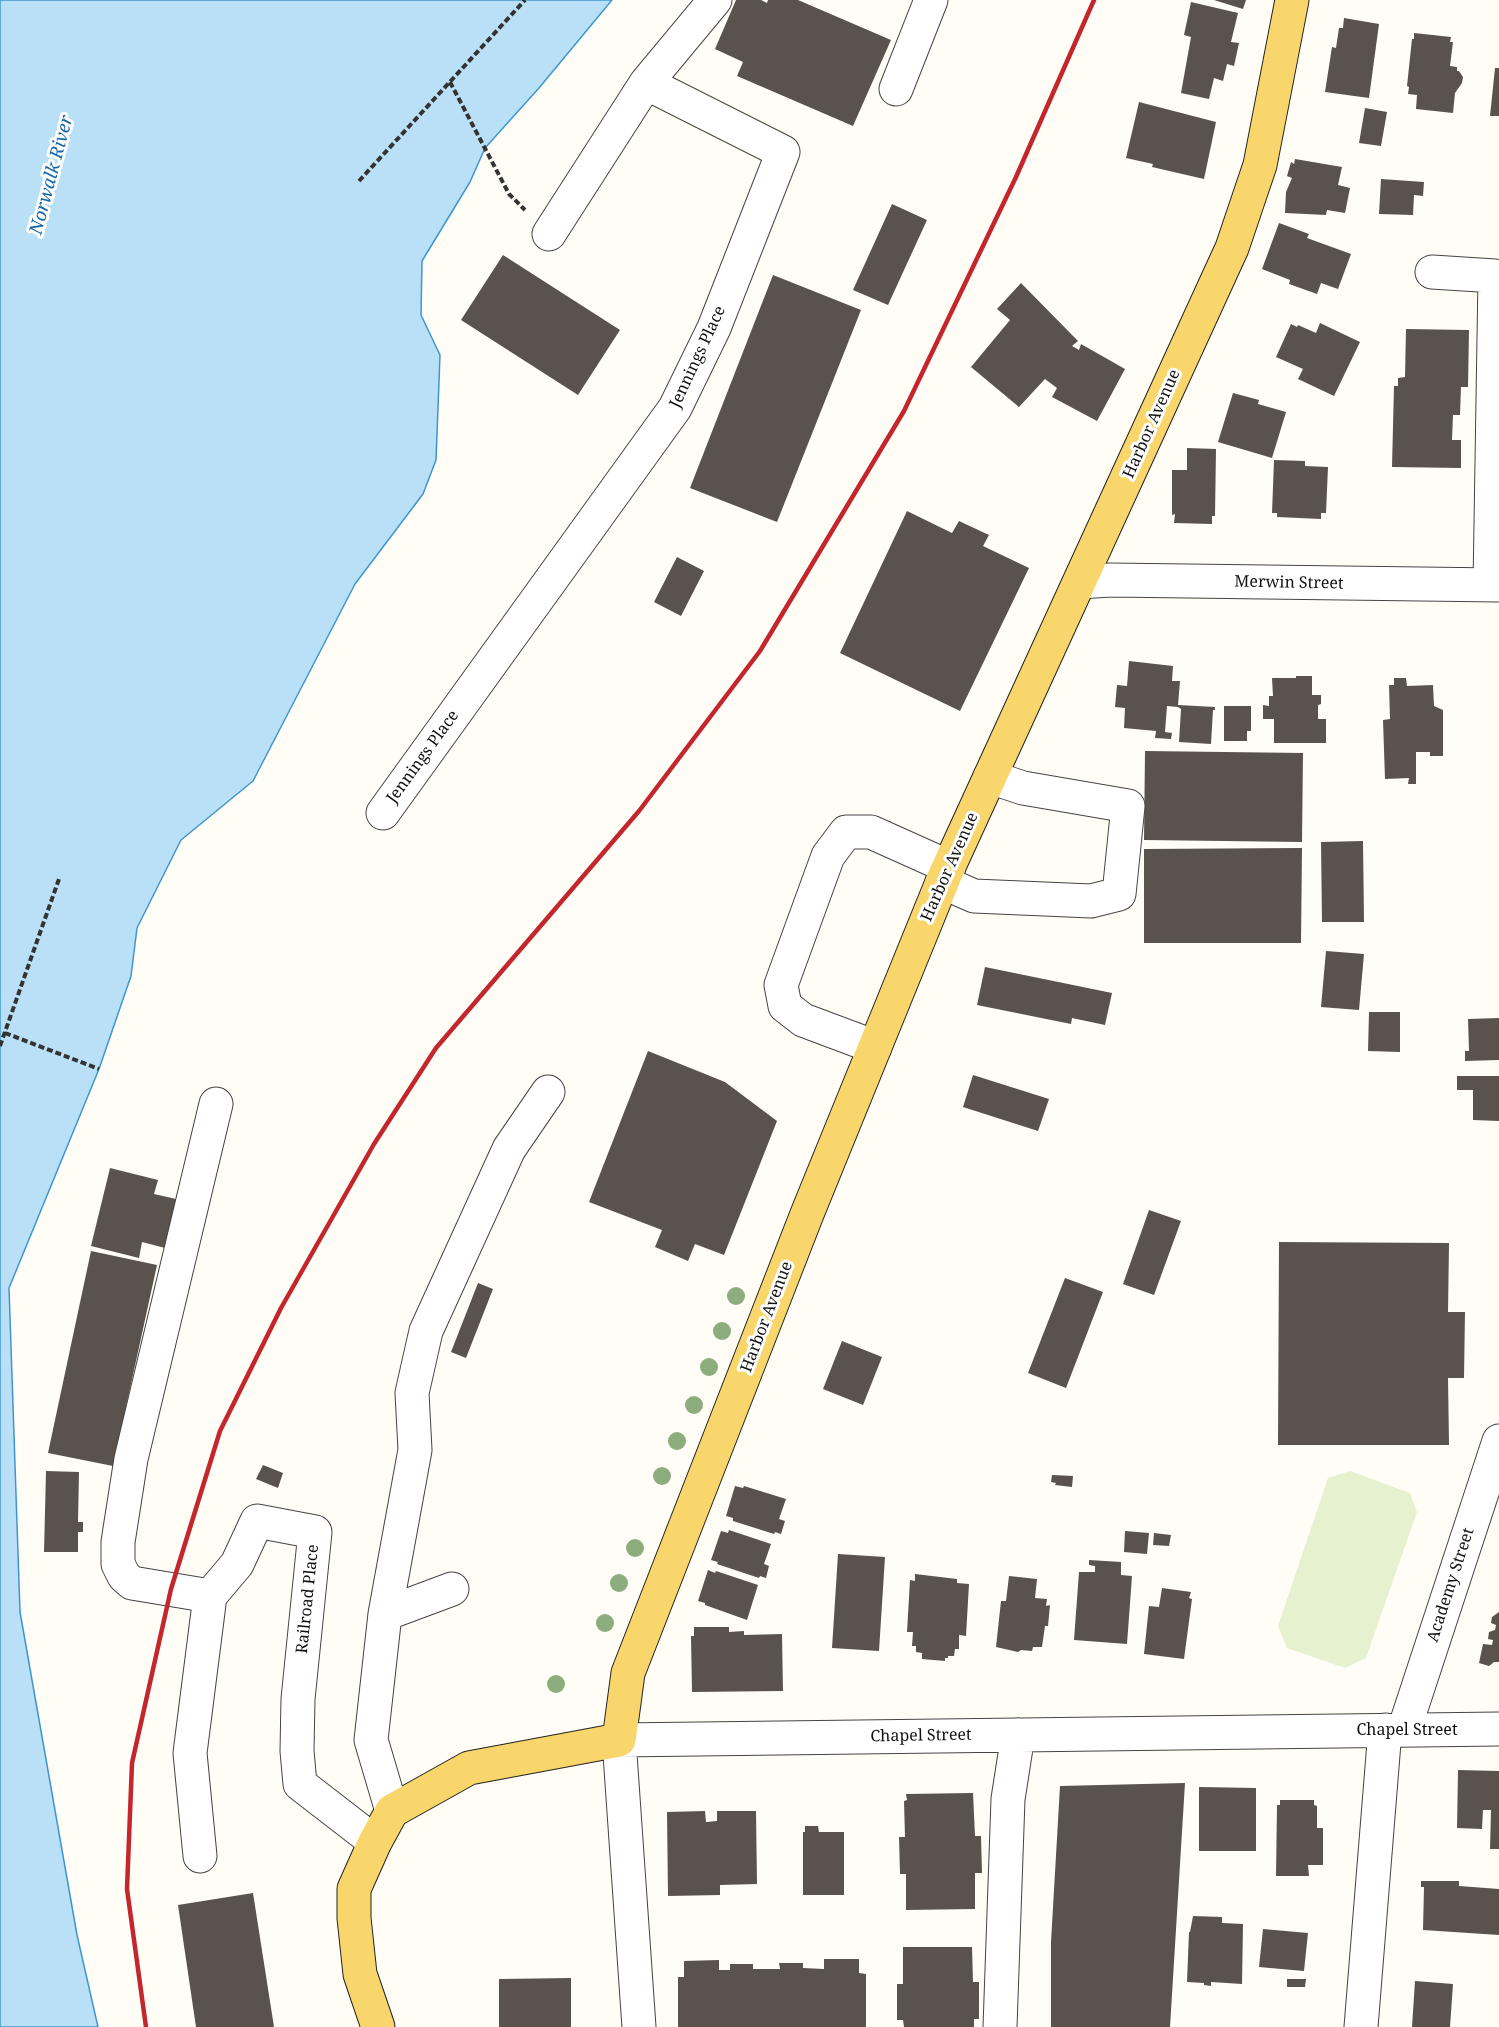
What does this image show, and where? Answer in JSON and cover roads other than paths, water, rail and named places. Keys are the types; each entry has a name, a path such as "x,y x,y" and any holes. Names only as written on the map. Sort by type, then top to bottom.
{"main road":[{"name":"Harbor Avenue","path":"619,1740 628,1673 807,1214 946,874 1232,248 1260,165 1292,0"},
{"name":"Chapel Street","path":"392,1811 469,1768 619,1740"},
{"path":"378,2027 360,1974 354,1918 354,1889 392,1811"}],"street":[{"path":"549,234 646,83 715,0"},
{"path":"896,89 931,0"},
{"name":"Jennings Place","path":"382,813 675,408 714,328 783,152 646,83"},
{"path":"1432,272 1495,276 1495,585"},
{"name":"Merwin Street","path":"1080,582 1110,580 1495,585"},
{"path":"875,1047 803,1020 785,1006 781,985 828,856 846,832 871,832 946,874 974,896 1091,901 1119,894 1128,806 1023,788 990,777"},
{"path":"392,1811 371,1740 385,1614 415,1450 412,1393 426,1332 509,1149 548,1092"},
{"path":"200,1856 190,1753 210,1596 132,1583 124,1576 118,1564 118,1542 131,1459 216,1104"},
{"name":"Academy Street","path":"1361,2027 1395,1730 1499,1441"},
{"name":"Railroad Place","path":"210,1596 237,1564 257,1521 315,1532 298,1699 297,1751 300,1784 375,1842"},
{"path":"385,1614 452,1589"},
{"name":"Chapel Street","path":"619,1740 1499,1730"},
{"path":"1000,2027 1008,1799 1018,1735"},
{"path":"619,1740 639,2027"}],"water":[{"name":"Norwalk River","path":"0,0 612,0 539,88 485,148 470,182 422,261 421,315 440,355 436,460 423,494 355,584 253,781 181,840 137,928 131,976 99,1069 9,1288 20,1612 77,1935 98,2027 0,2027"}],"railway":[{"path":"146,2027 127,1889 132,1763 171,1589 220,1431 281,1308 374,1144 436,1048 639,811 760,651 904,411 1016,177 1094,0"}]}
